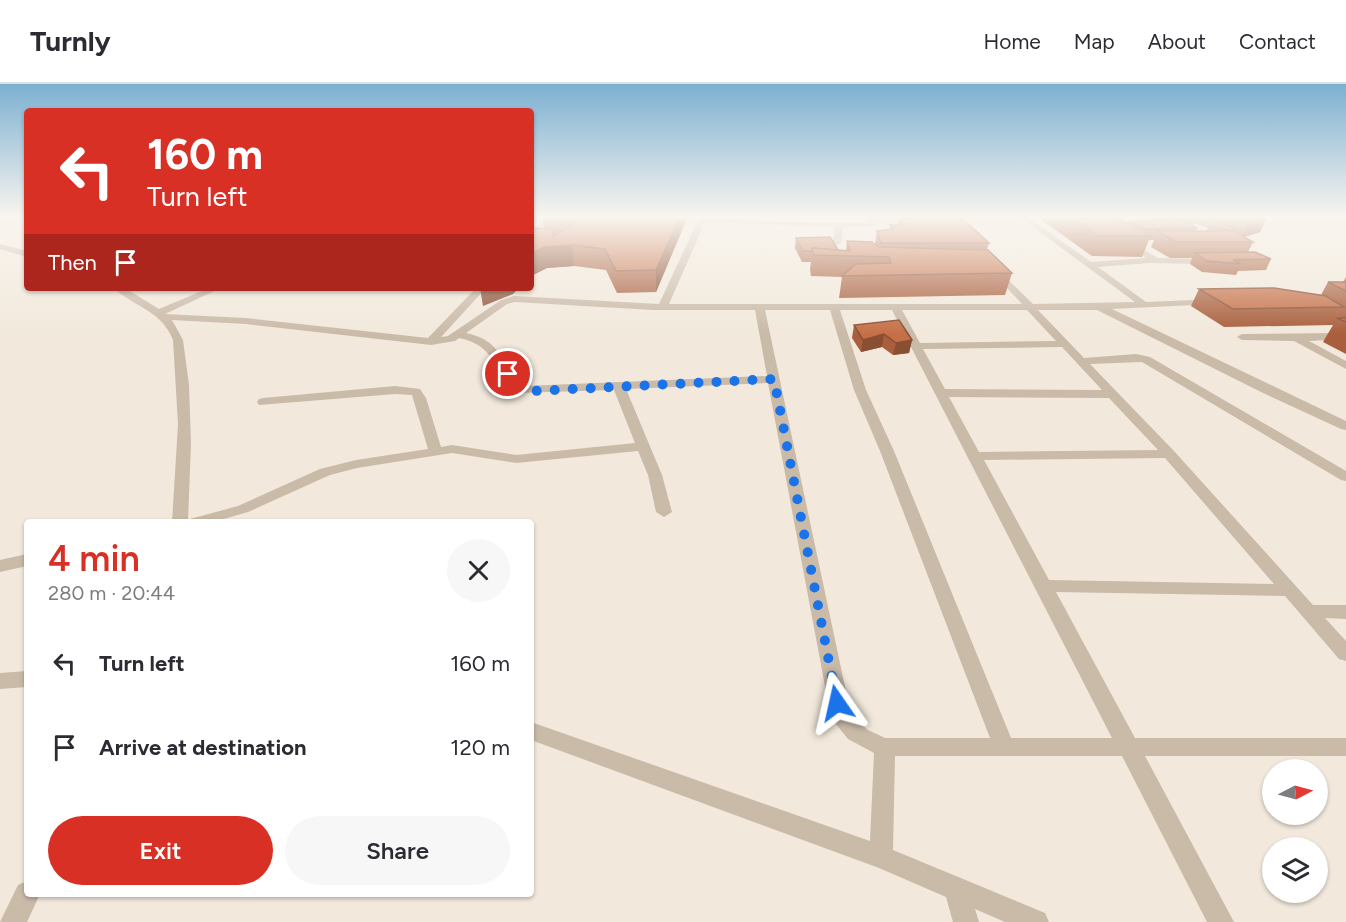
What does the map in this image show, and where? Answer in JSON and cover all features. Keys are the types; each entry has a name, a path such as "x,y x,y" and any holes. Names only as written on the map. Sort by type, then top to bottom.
{"street":[{"path":"663,307 686,255"},
{"path":"1075,255 1142,303"},
{"path":"1149,255 1153,258 1152,261"},
{"path":"985,258 1169,454 1346,654"},
{"path":"1089,265 1152,261 1216,261"},
{"path":"124,291 147,303 160,315 177,337 184,398 180,519"},
{"path":"160,315 210,291"},
{"path":"431,342 478,291"},
{"path":"160,315 246,321 431,342 452,339 509,300 663,307 1099,307 1142,303 1227,301"},
{"path":"759,306 841,718 851,731 867,741 885,747 1346,747"},
{"path":"834,306 860,390 887,451 1004,747"},
{"path":"895,306 1221,922"},
{"path":"1099,307 1265,390 1346,426"},
{"path":"459,335 482,340 491,345 514,384 521,390 774,379"},
{"path":"1242,337 1346,336"},
{"path":"1296,338 1346,366"},
{"path":"916,346 1066,344"},
{"path":"1083,361 1136,357 1146,359 1346,477"},
{"path":"619,386 655,475 664,513"},
{"path":"263,402 395,390 416,392 420,398 435,451"},
{"path":"941,393 1113,394"},
{"path":"206,519 243,509 326,472 356,464 435,451 465,449 516,459 644,446"},
{"path":"974,456 1169,454"},
{"path":"0,566 24,561"},
{"path":"1043,586 1290,590"},
{"path":"1308,611 1346,612"},
{"path":"0,681 24,679"},
{"path":"534,732 881,857 1036,922"},
{"path":"881,857 885,747"},
{"path":"956,888 966,922"},
{"path":"13,922 26,897"}],"building":[{"path":"608,255 663,255 656,270 616,271"},
{"path":"818,255 993,255 1012,273 842,276 856,264 891,263 889,257"},
{"path":"1198,255 1262,255 1271,259 1233,260 1241,264 1207,261"},
{"path":"1328,282 1346,282 1346,291"},
{"path":"1274,288 1326,296 1344,307 1233,309 1199,289"},
{"path":"899,320 912,340 896,343 884,334 863,340 854,325"}],"route":[{"path":"508,374 521,390 534,391 774,379 837,703"}]}
